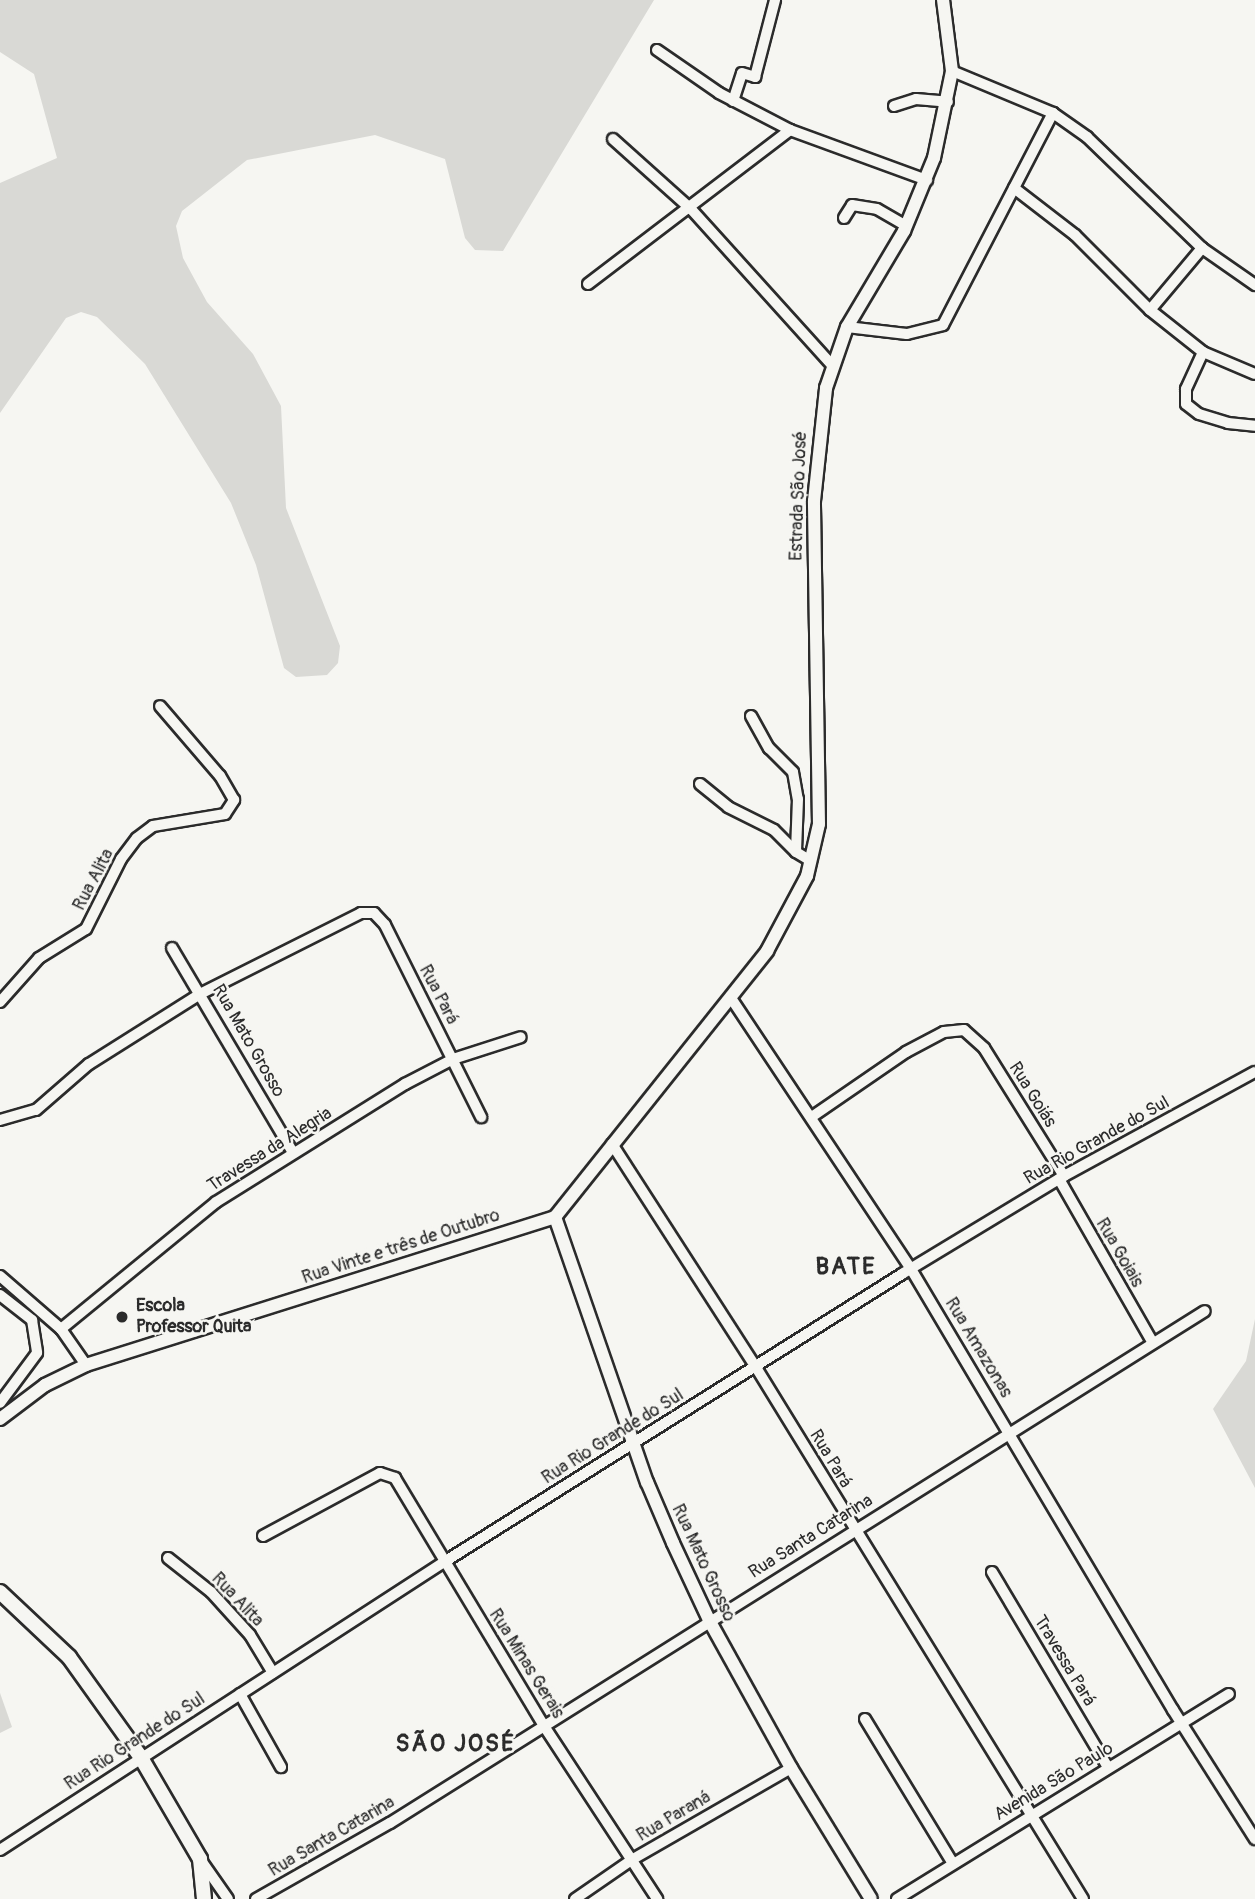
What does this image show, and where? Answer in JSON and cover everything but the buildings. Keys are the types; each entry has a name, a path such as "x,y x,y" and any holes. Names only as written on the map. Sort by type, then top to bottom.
{"main road":[{"path":"0,1592 69,1657 140,1756 200,1859 204,1899"}],"street":[{"path":"733,101 742,73 755,77 775,0"},
{"name":"Estrada São José","path":"732,998 774,939 811,861 819,824 814,501 821,419 832,365 847,327 906,226 927,180 948,102 952,71 943,0"},
{"path":"657,50 733,101 790,130 927,180"},
{"path":"952,71 1053,113 1087,137 1202,248 1255,285"},
{"path":"894,106 916,99 948,102"},
{"path":"847,327 906,334 943,325 1053,113"},
{"path":"588,284 691,209 790,130"},
{"path":"612,139 691,209 832,365"},
{"path":"1014,188 1075,235 1150,310 1203,352 1255,374"},
{"path":"844,218 852,205 877,209 906,226"},
{"path":"1150,310 1202,248"},
{"path":"1203,352 1186,389 1186,404 1219,420 1255,426"},
{"name":"Rua Alita","path":"0,1002 39,958 86,929 121,859 137,838 153,826 225,814 234,800 220,776 160,706"},
{"path":"751,716 769,748 793,772 798,799 796,852"},
{"path":"700,783 728,807 774,830 796,852 811,861"},
{"name":"Rua Pará","path":"200,994 349,917 361,913 379,916 481,1117"},
{"name":"Rua Mato Grosso","path":"172,948 293,1153"},
{"path":"0,1120 36,1110 89,1064 200,994"},
{"path":"555,1217 732,998"},
{"name":"Rua Amazonas","path":"732,998 813,1116 911,1269 1182,1724 1255,1839"},
{"name":"Rua Goiás","path":"813,1116 937,1035 950,1030 971,1032 1062,1178"},
{"name":"Travessa da Alegria","path":"61,1329 216,1202 293,1153 453,1059 521,1037"},
{"name":"Rua Rio Grande do Sul","path":"0,1850 140,1756 444,1562 634,1442 757,1369 911,1269 1062,1178 1255,1072"},
{"name":"Rua Pará","path":"612,1144 757,1369 1079,1898"},
{"name":"Rua Goiais","path":"1062,1178 1153,1343"},
{"name":"Rua Mato Grosso","path":"555,1217 659,1512 709,1620 791,1768 871,1899"},
{"name":"Rua Vinte e três de Outubro","path":"0,1419 53,1380 86,1365 555,1217"},
{"path":"0,1276 61,1329 86,1365"},
{"path":"0,1295 32,1320 37,1353 0,1403"},
{"name":"Rua Santa Catarina","path":"256,1899 390,1823 854,1528 1205,1311"},
{"name":"Rua Minas Gerais","path":"263,1536 380,1473 395,1478 544,1726 657,1899"},
{"name":"Rua Alita","path":"168,1558 211,1592 250,1634 273,1673"},
{"name":"Travessa Pará","path":"992,1572 1108,1767"},
{"path":"240,1694 281,1768"},
{"name":"Avenida São Paulo","path":"897,1899 952,1862 1229,1694"},
{"path":"864,1719 952,1862"},
{"name":"Rua Paraná","path":"575,1899 633,1859 791,1768"},
{"path":"200,1859 228,1899"}],"shaded area":[{"path":"0,0 654,0 503,251 475,250 465,238 445,159 375,135 247,160 182,211 176,226 183,258 207,302 253,354 281,406 286,508 340,646 338,663 327,675 296,677 284,668 256,565 231,503 145,364 97,317 81,312 66,318 0,413 0,183 57,158 34,74 0,52"},
{"path":"1255,1319 1255,1488 1213,1409 1246,1361"},
{"path":"0,1693 12,1727 0,1733"}],"place":[{"name":"Escola Professor Quita","path":"122,1317"}],"district":[{"name":"BATE","path":"846,1267"},
{"name":"SÃO JOSÉ","path":"456,1744"}]}
